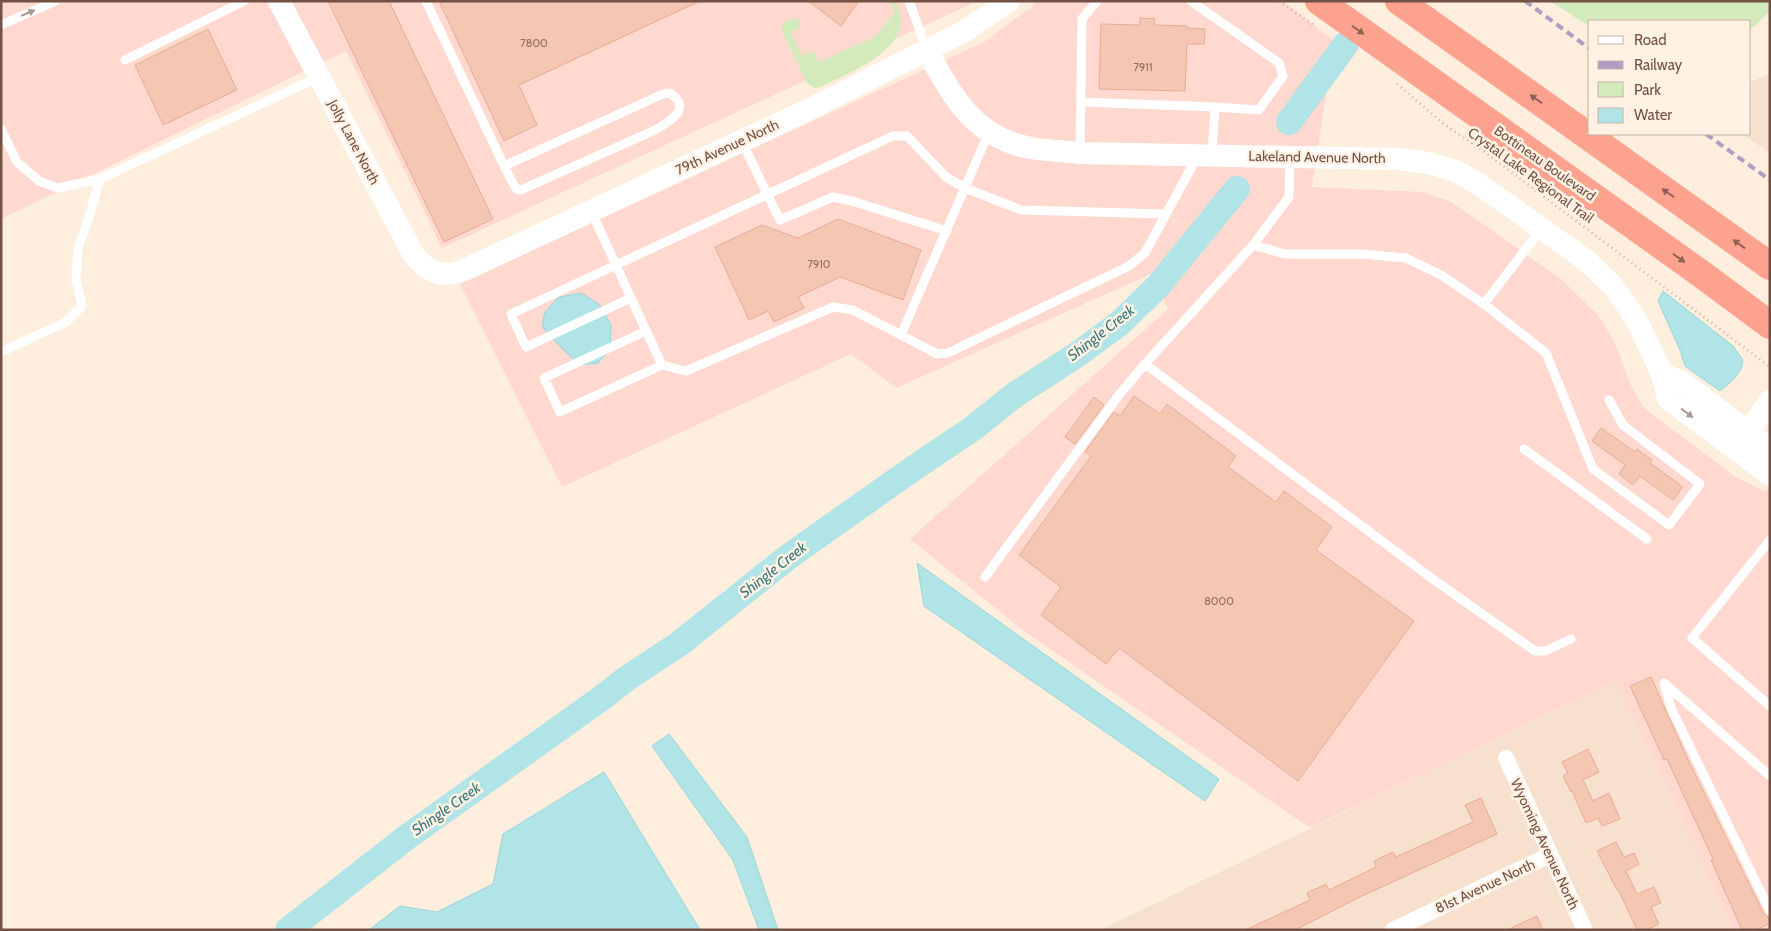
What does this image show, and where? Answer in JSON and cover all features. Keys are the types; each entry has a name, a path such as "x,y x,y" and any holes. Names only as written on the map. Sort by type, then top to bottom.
{"highway":[{"name":"Bottineau Boulevard","path":"1319,1 1770,325"},
{"path":"1399,1 1770,266"}],"street":[{"name":"Jolly Lane North","path":"279,1 411,250 426,268 437,274"},
{"name":"79th Avenue North","path":"437,274 451,274 464,270 810,109 965,31 1009,1"},
{"name":"Lakeland Avenue North","path":"927,50 961,107 981,128 1000,139 1028,148 1080,153 1397,159 1428,163 1456,171 1483,187 1587,261 1611,284 1626,304 1638,323 1662,374 1684,383 1741,441 1767,460"},
{"path":"1741,441 1770,400"},
{"name":"Wyoming Avenue North","path":"1506,758 1585,930"},
{"name":"81st Avenue North","path":"1393,930 1550,855"}],"lane":[{"path":"1,25 56,1"},
{"path":"125,60 244,1"},
{"path":"426,1 504,166 516,189 521,190 664,125 674,118 680,106 670,93 664,94 504,166"},
{"path":"909,1 927,50"},
{"path":"1080,153 1082,19 1097,1"},
{"path":"1081,102 1259,110 1283,76 1280,63 1191,1"},
{"path":"2,135 17,162 39,181 58,188 100,179 320,77"},
{"path":"646,330 544,378 560,412 662,365 686,371 833,307 853,310 937,354 948,353 1130,266 1145,253 1166,214 1205,155 1215,107"},
{"path":"901,335 990,132"},
{"path":"631,298 526,347 511,314 893,136 907,136 946,177 965,188 1021,210 1166,214"},
{"path":"741,140 780,220 833,197 852,200 947,231"},
{"path":"985,578 1119,396 1145,364 1253,245 1289,197 1290,156"},
{"path":"1,352 66,322 82,306 76,279 78,248 100,179"},
{"path":"591,211 662,365"},
{"path":"1484,304 1541,229"},
{"path":"1253,245 1285,254 1361,254 1406,258 1441,275 1484,304 1546,353 1593,469 1669,525 1700,484 1623,425 1609,400"},
{"path":"1145,364 1423,572 1535,651 1545,651 1572,639"},
{"path":"1524,449 1647,539"},
{"path":"1770,540 1692,638 1770,706"},
{"path":"1770,776 1664,683 1671,708 1770,911"}],"path":[{"path":"1279,1 1320,29"},
{"name":"Crystal Lake Regional Trail","path":"1391,79 1445,125 1482,150 1770,367"}],"shaded area":[{"path":"1,1 973,1 969,5 442,248 346,51 1,219"},
{"path":"1036,1 1283,1 1334,41 1312,187 1421,192 1450,201 1561,279 1597,314 1613,339 1632,388 1645,409 1734,476 1764,491 1770,488 1770,930 1734,930 1616,681 1310,828 1021,629 910,539 1168,309 1151,274 896,388 851,354 562,487 460,284 984,42 1031,7"},
{"path":"1770,74 1770,153 1743,135 1751,135 1751,82"},
{"path":"1616,681 1734,930 1100,930"}],"green space":[{"path":"890,1 896,1 901,20 898,32 892,43 882,53 857,69 821,87 814,88 807,83 781,29 783,23 793,18 799,20 801,27 791,32 802,56 813,51 819,62 875,37 895,12"},
{"path":"1550,1 1770,1 1770,11 1751,29 1751,20 1588,20 1588,26"}],"water":[{"path":"1663,291 1733,346 1743,360 1738,374 1720,391 1685,366 1680,350 1658,301"},
{"path":"581,293 599,304 611,325 610,349 598,363 579,365 547,333 542,325 545,312 559,297"},
{"path":"917,563 1219,779 1205,801 924,606"},
{"path":"669,734 747,837 778,930 759,930 733,860 652,746"},
{"path":"604,772 700,930 369,930 400,906 437,912 493,884 503,834"}],"building":[{"path":"328,1 389,1 493,219 444,242"},
{"path":"439,1 700,1 519,85 537,125 504,141"},
{"path":"808,1 859,1 841,26"},
{"path":"1140,18 1155,19 1154,25 1187,26 1187,28 1205,29 1204,44 1187,44 1185,91 1099,89 1101,24 1140,25"},
{"path":"208,29 237,90 163,125 135,65"},
{"path":"838,219 921,250 903,300 840,277 798,297 804,308 774,322 768,311 749,320 715,247 762,225 798,238"},
{"path":"1134,396 1160,414 1167,404 1236,456 1228,467 1276,502 1284,491 1332,527 1316,550 1414,621 1298,781 1119,648 1106,664 1041,615 1061,587 1019,555 1091,456 1085,452 1114,412 1120,416"},
{"path":"1094,397 1104,405 1075,444 1065,437"},
{"path":"1601,428 1635,452 1637,449 1652,460 1650,463 1683,487 1673,500 1640,476 1633,485 1619,474 1625,465 1592,441"},
{"path":"1651,677 1688,760 1764,914 1768,917 1770,923 1756,930 1742,930 1711,860 1713,859 1667,759 1664,760 1630,686"},
{"path":"1588,749 1599,772 1583,780 1593,801 1609,793 1620,819 1602,826 1598,818 1586,823 1563,776 1568,773 1562,762"},
{"path":"1481,798 1497,834 1360,897 1295,930 1245,930 1310,900 1307,893 1326,884 1329,890 1376,867 1374,861 1393,852 1396,857 1473,822 1465,805"},
{"path":"1616,842 1624,857 1634,853 1639,864 1626,871 1637,894 1654,887 1661,903 1651,907 1659,924 1646,930 1637,930 1618,889 1597,851"},
{"path":"1537,916 1543,930 1507,930"}],"waterway":[{"name":"Shingle Creek","path":"1289,122 1346,44"},
{"name":"Shingle Creek","path":"288,930 407,837 626,679 679,644 788,557 972,429 1016,394 1078,354 1120,323 1158,286 1237,189"}],"railway":[{"path":"1525,1 1588,48"},
{"path":"1707,135 1770,180"}]}
